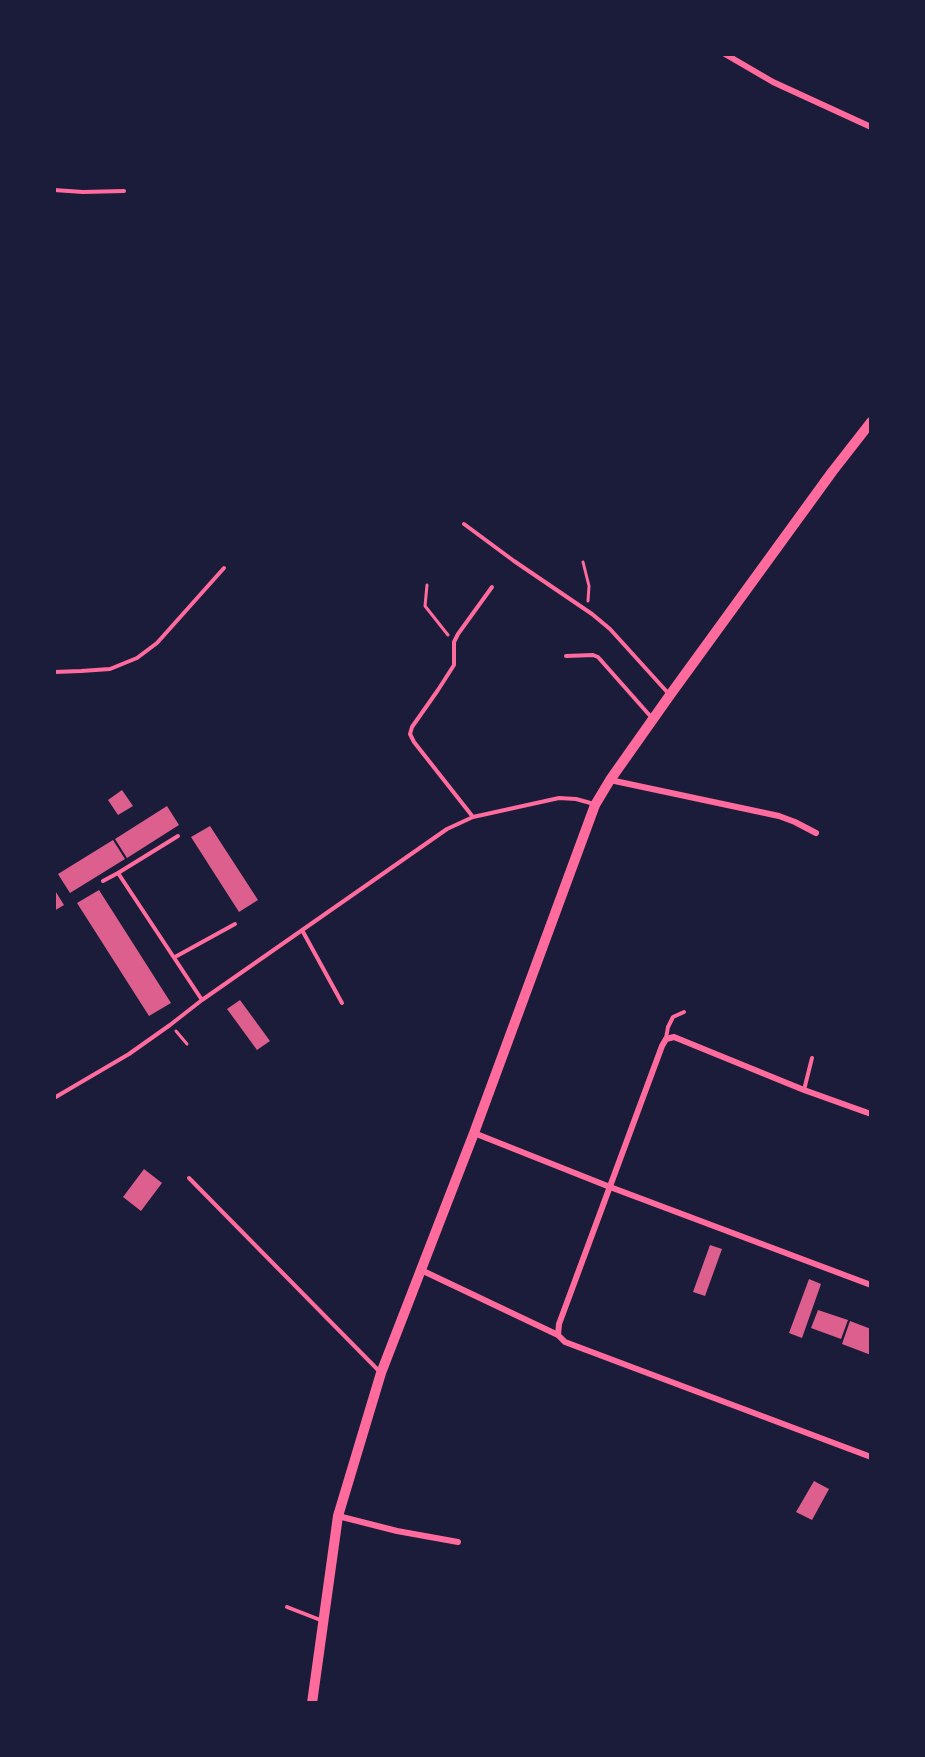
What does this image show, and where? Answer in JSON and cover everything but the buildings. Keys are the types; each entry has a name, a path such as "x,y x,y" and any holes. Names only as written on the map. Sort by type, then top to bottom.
{"main road":[{"path":"312,1703 338,1516 381,1372 474,1133 595,805 653,719 832,472 871,422"}],"street":[{"path":"725,54 773,82 871,127"},
{"path":"610,780 779,816 816,833"},
{"path":"558,1335 559,1324 666,1039 674,1037 804,1090 871,1114"},
{"path":"474,1133 610,1187 871,1285"},
{"path":"421,1270 558,1335 565,1342 871,1457"},
{"path":"338,1516 397,1531 459,1542"}],"lane":[{"path":"54,190 103,193 124,191"},
{"path":"464,524 610,629 670,696"},
{"path":"54,672 110,669 137,658 157,643 224,568"},
{"path":"473,817 410,734 412,727 454,665 454,642 458,634 492,587"},
{"path":"566,656 592,655 598,657 653,719"},
{"path":"54,1098 129,1054 202,1000 447,829 473,817 559,798 576,799 595,805"},
{"path":"104,881 178,836"},
{"path":"118,873 202,1000"},
{"path":"175,957 235,924"},
{"path":"302,930 342,1003"},
{"path":"666,1039 673,1017 684,1011"},
{"path":"804,1090 812,1058"},
{"path":"189,1178 381,1372"},
{"path":"287,1608 324,1621"}],"path":[{"path":"583,562 589,586 587,612"},
{"path":"427,585 425,606 454,642"},
{"path":"171,1025 187,1044"}]}
